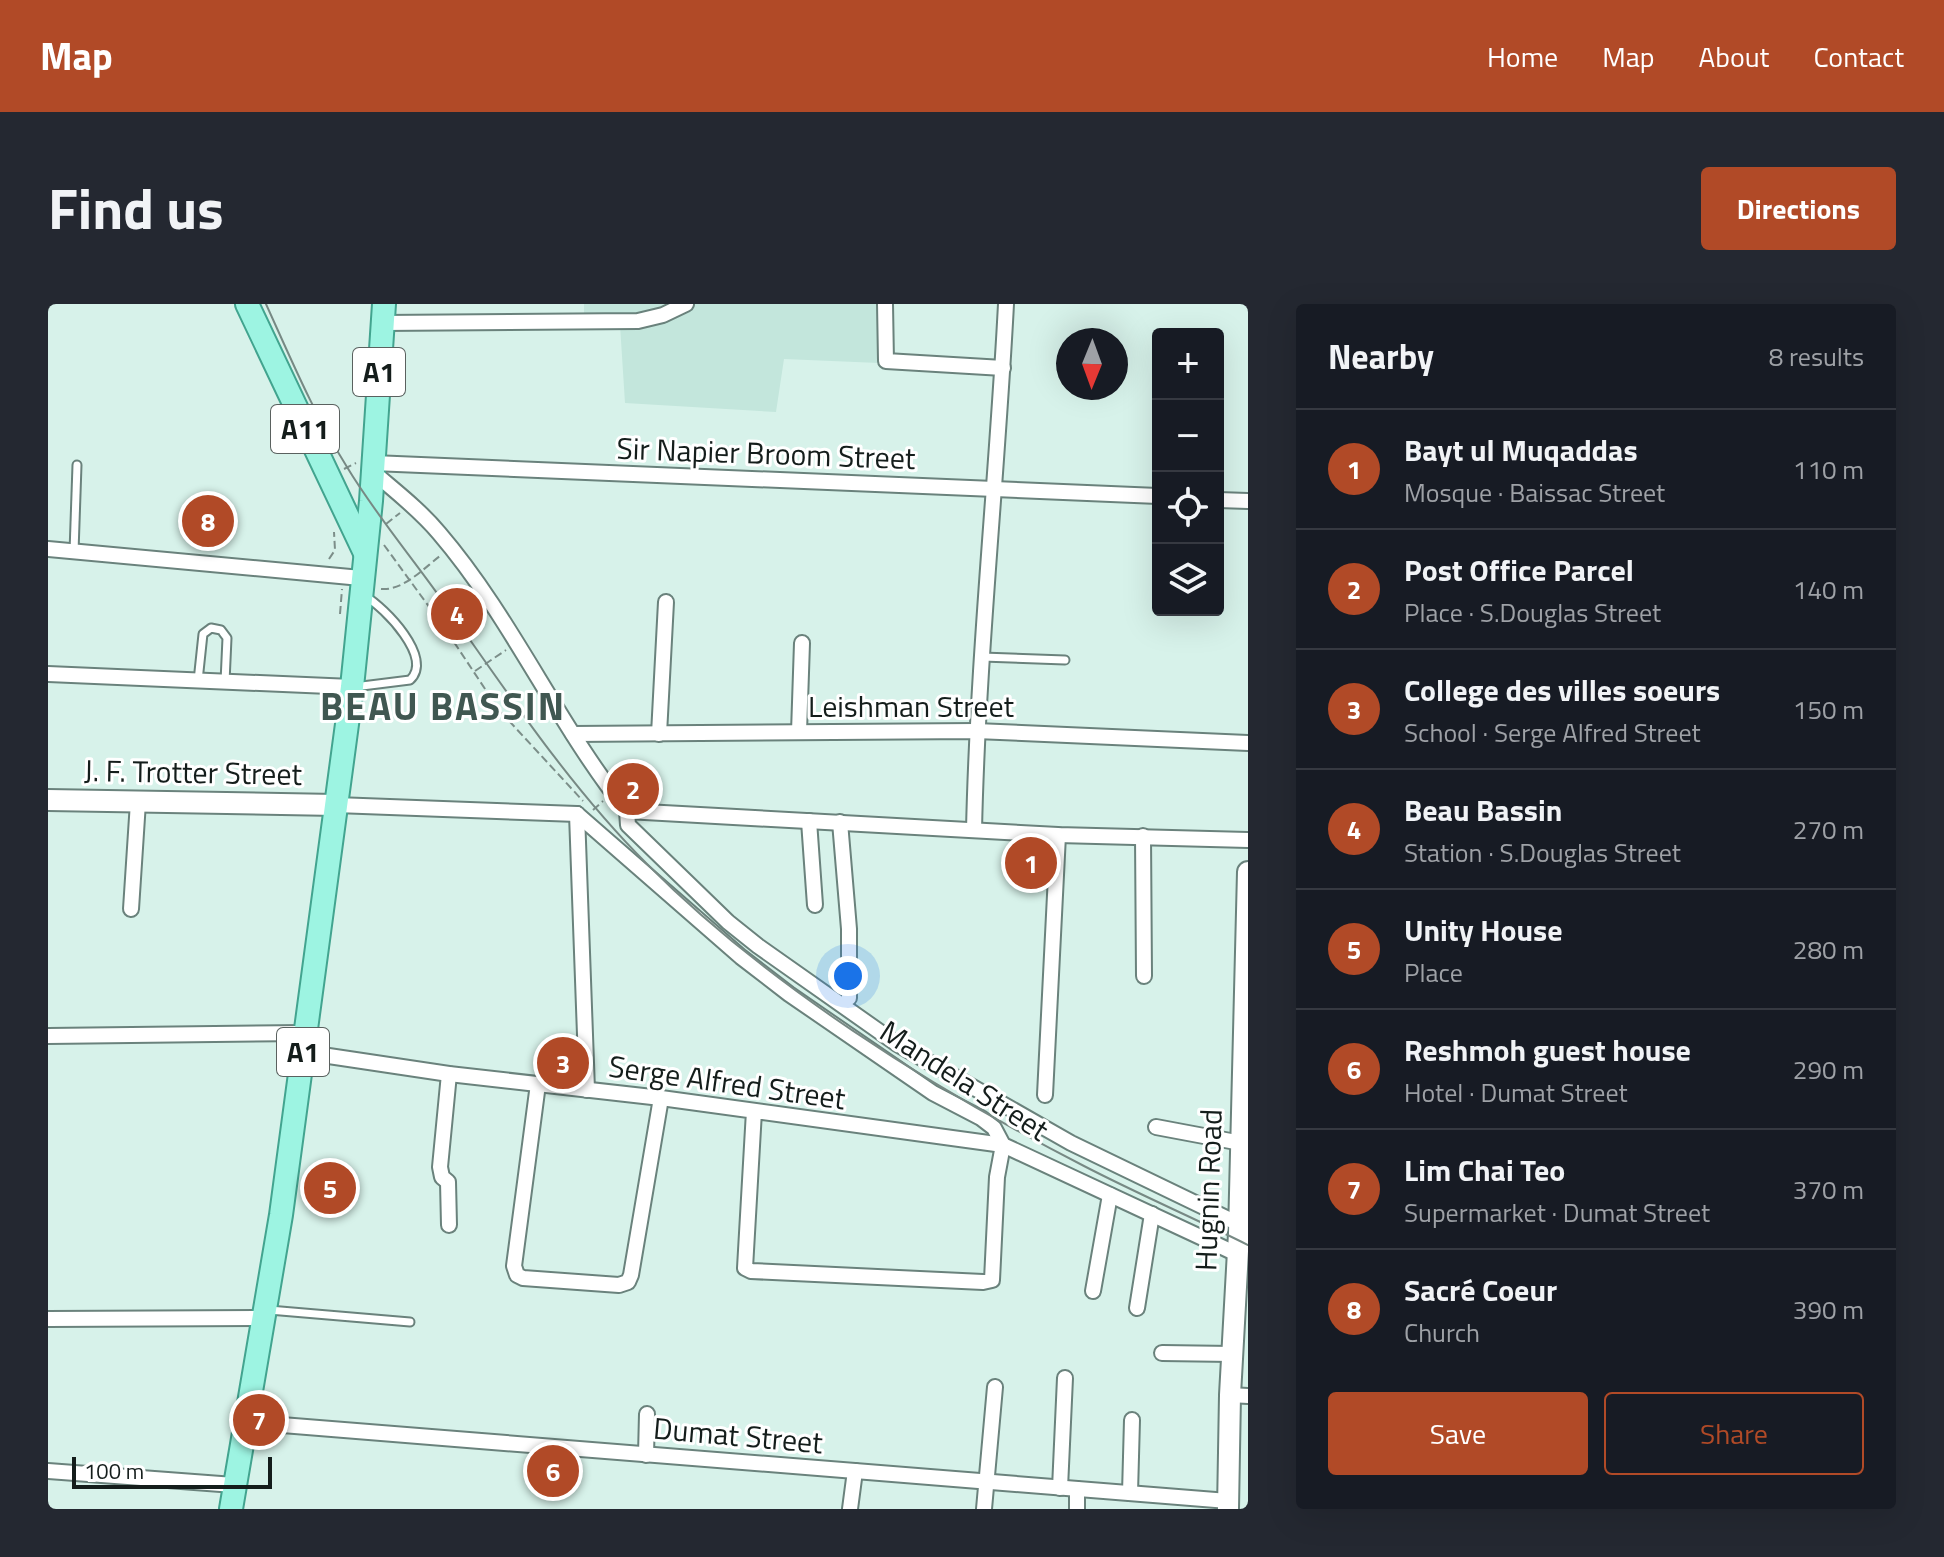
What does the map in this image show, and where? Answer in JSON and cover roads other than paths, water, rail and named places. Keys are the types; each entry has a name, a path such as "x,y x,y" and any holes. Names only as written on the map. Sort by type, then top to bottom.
{"main road":[{"name":"A11","path":"247,304 374,548"},
{"name":"A1","path":"231,1509 244,1422 266,1314 352,687 361,585 374,548 372,467 383,314"}],"street":[{"path":"383,314 638,321 663,315 686,304"},
{"path":"885,304 886,361 1003,368"},
{"path":"974,830 976,731 996,488 1006,304"},
{"path":"372,467 451,548 624,807 628,825 728,922 897,1044 1071,1143 1244,1226"},
{"name":"Sir Napier Broom Street","path":"372,467 1152,496"},
{"path":"1224,500 1248,501"},
{"path":"48,549 361,585"},
{"path":"659,734 666,602"},
{"path":"799,732 802,643"},
{"path":"48,674 352,687"},
{"name":"Leishman Street","path":"573,734 976,731 1248,743"},
{"name":"J. F. Trotter Street","path":"48,800 336,805"},
{"path":"131,909 138,802"},
{"path":"336,805 584,808 587,1090"},
{"path":"624,807 1058,835 1248,840"},
{"name":"Mandela Street","path":"584,808 765,975 827,1022 933,1093 981,1118 994,1128 1003,1145 1243,1258"},
{"path":"809,821 815,905"},
{"path":"840,822 849,929 849,998"},
{"path":"1045,1095 1058,835"},
{"path":"1143,836 1144,976"},
{"name":"Hugnin Road","path":"1228,1505 1239,1395 1232,1354 1243,1258 1241,1143 1248,872"},
{"name":"Serge Alfred Street","path":"48,1036 304,1042 449,1074 661,1098 1003,1145"},
{"path":"449,1074 440,1167 449,1187 449,1225"},
{"path":"538,1084 514,1266 517,1275 523,1278 619,1285 628,1282 661,1098"},
{"path":"754,1111 745,1257 745,1268 751,1271 992,1280 997,1177 1003,1145"},
{"path":"1156,1127 1241,1143"},
{"path":"1093,1291 1110,1195"},
{"path":"1137,1308 1152,1214"},
{"path":"48,1319 266,1314"},
{"path":"1162,1353 1232,1354"},
{"path":"1060,1488 1065,1378"},
{"path":"984,1509 995,1387"},
{"path":"646,1455 647,1414"},
{"path":"1130,1493 1132,1420"},
{"name":"Dumat Street","path":"244,1422 1130,1493 1228,1505"},
{"path":"48,1471 234,1485"},
{"path":"850,1509 855,1471"},
{"path":"1077,1489 1077,1509"}],"lane":[{"path":"74,552 77,465"},
{"path":"352,687 410,680 416,675 418,664 416,655 393,618 361,585"},
{"path":"198,681 203,634 211,628 221,630 227,638 225,682"},
{"path":"982,657 1065,660"},
{"path":"266,1314 410,1322"}],"tram line":[{"path":"266,304 324,428 371,504 543,742 593,805 647,864 744,951 798,992 911,1068 1084,1166 1248,1245"}],"place":[{"name":"Sacré Coeur","path":"208,521"},
{"name":"Beau Bassin","path":"457,614"},
{"name":"Post Office Parcel","path":"633,789"},
{"name":"Bayt ul Muqaddas","path":"1031,863"},
{"name":"College des villes soeurs","path":"563,1063"},
{"name":"Unity House","path":"330,1188"},
{"name":"Lim Chai Teo","path":"259,1420"},
{"name":"Reshmoh guest house","path":"553,1471"}],"district":[{"name":"BEAU BASSIN","path":"443,707"}]}
